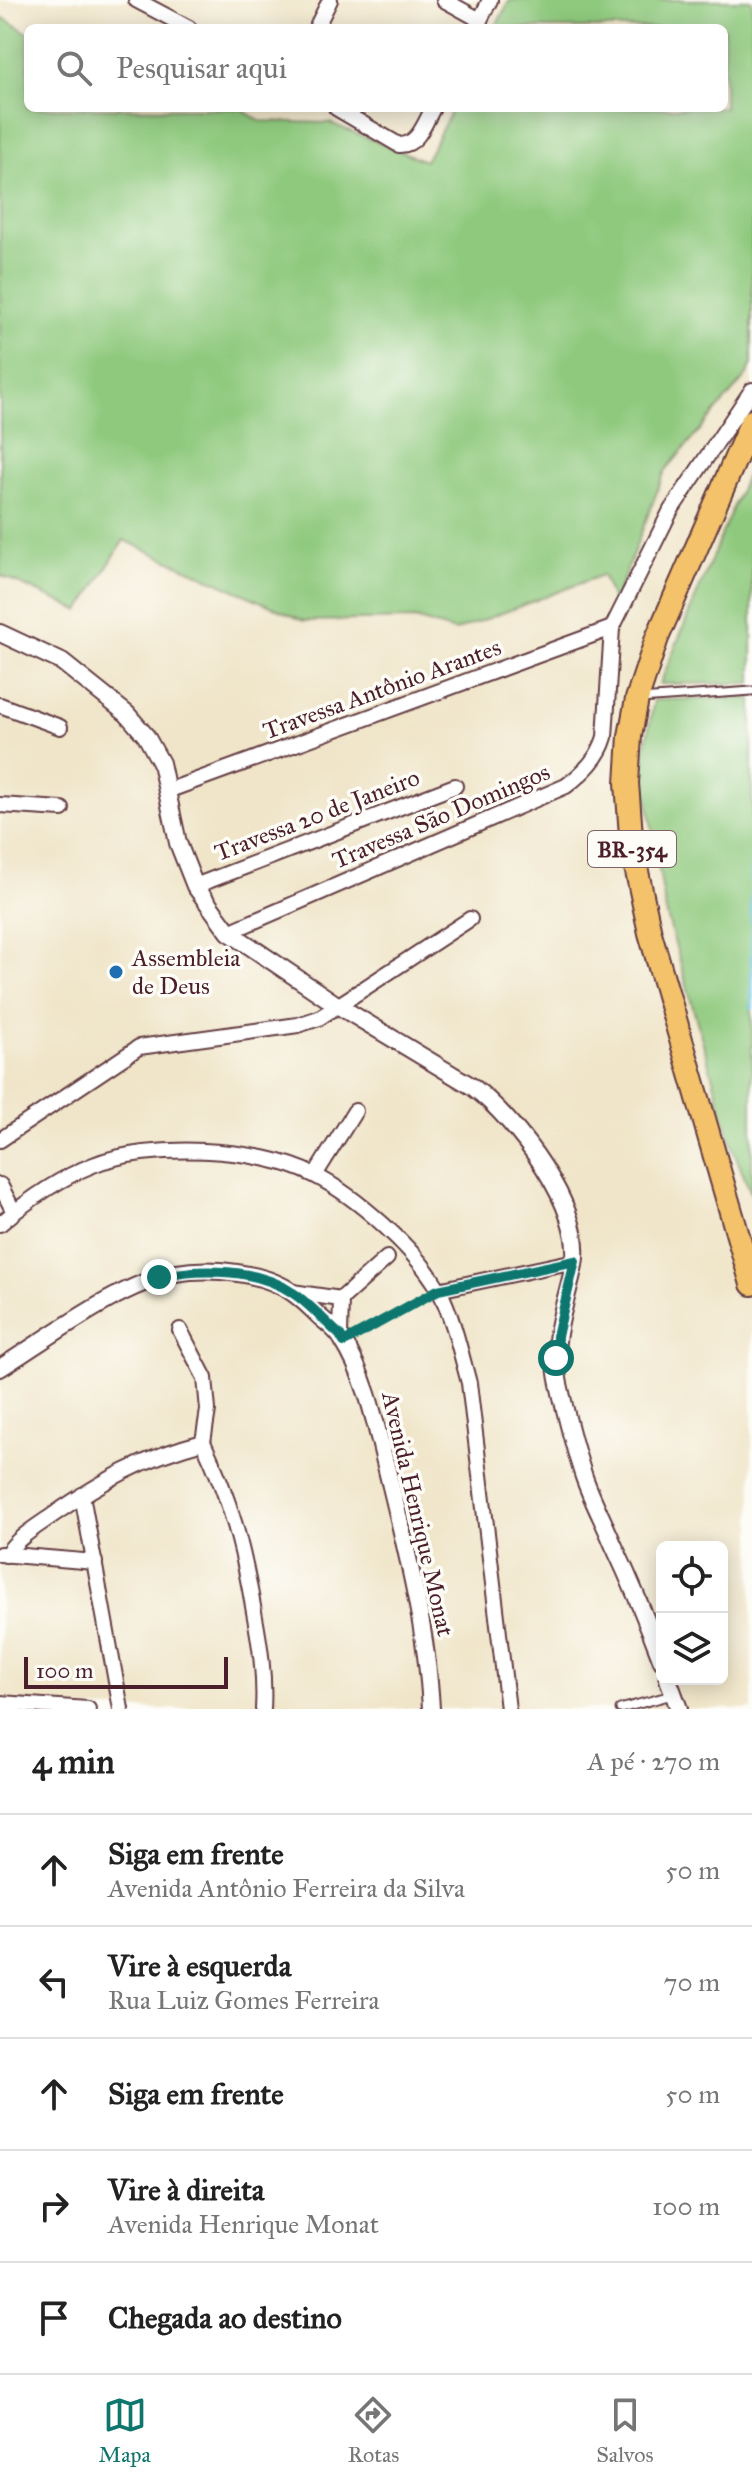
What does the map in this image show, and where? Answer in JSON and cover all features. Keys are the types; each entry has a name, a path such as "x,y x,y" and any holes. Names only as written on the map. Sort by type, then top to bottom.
{"highway":[{"name":"BR-354","path":"752,421 657,638 637,699 630,736 627,783 632,848 650,933 752,1284"}],"street":[{"path":"136,0 181,24"},
{"path":"318,24 330,0"},
{"path":"444,0 478,24 490,0"},
{"path":"343,112 399,145 408,145 415,139 431,112"},
{"name":"Travessa São Domingos","path":"229,932 566,786 581,775 601,749 605,737 612,628 671,510 752,390"},
{"name":"Travessa Antônio Arantes","path":"167,791 612,628"},
{"path":"0,633 62,662 127,714 146,736 161,763 178,843 195,886 229,932 337,1005 473,1087 502,1112 533,1152 563,1199 573,1230 575,1261 557,1336 558,1379 585,1479 656,1646"},
{"path":"0,705 60,727"},
{"name":"Travessa 20 de Janeiro","path":"195,886 455,786"},
{"path":"0,805 62,809"},
{"path":"0,1140 139,1047 298,1025 319,1018 470,919"},
{"path":"315,1175 355,1111"},
{"path":"0,1224 14,1212 91,1165 119,1157 181,1150 230,1153 284,1163 315,1175 375,1216 408,1250 438,1290 460,1348 469,1383 508,1709"},
{"path":"0,1185 14,1212"},
{"path":"342,1338 341,1299 387,1258"},
{"path":"438,1290 575,1261"},
{"name":"Avenida Henrique Monat","path":"0,1368 107,1301 159,1277 203,1270 238,1273 292,1292 342,1338 366,1389 419,1611 430,1680 431,1709"},
{"path":"292,1292 341,1299"},
{"path":"180,1330 205,1378 208,1410 203,1442 239,1534 260,1646 263,1709"},
{"path":"3,1554 82,1495 128,1467 168,1451 203,1442"},
{"path":"82,1495 121,1709"},
{"path":"3,1554 95,1562"},
{"path":"0,1703 88,1709"}],"lane":[{"path":"637,699 752,691"},
{"path":"620,1709 674,1694"}],"path":[{"path":"342,1338 438,1290"}],"green space":[{"path":"510,0 752,0 752,364 747,375 665,471 614,603 602,575 455,631 415,619 304,621 124,540 80,611 0,575 0,16 24,31 24,112 246,112 260,121 330,123 425,161 451,112 728,112 728,24 497,24"},
{"path":"752,461 752,683 660,684"},
{"path":"752,698 752,1196 733,1149 666,912 642,766 654,700"}],"waterway":[{"path":"752,858 752,1008"}],"place":[{"name":"Assembleia de Deus","path":"116,972"}],"route":[{"path":"159,1277 203,1270 238,1273 270,1282 292,1292 344,1342 438,1290 575,1261 557,1336 556,1358"}]}
